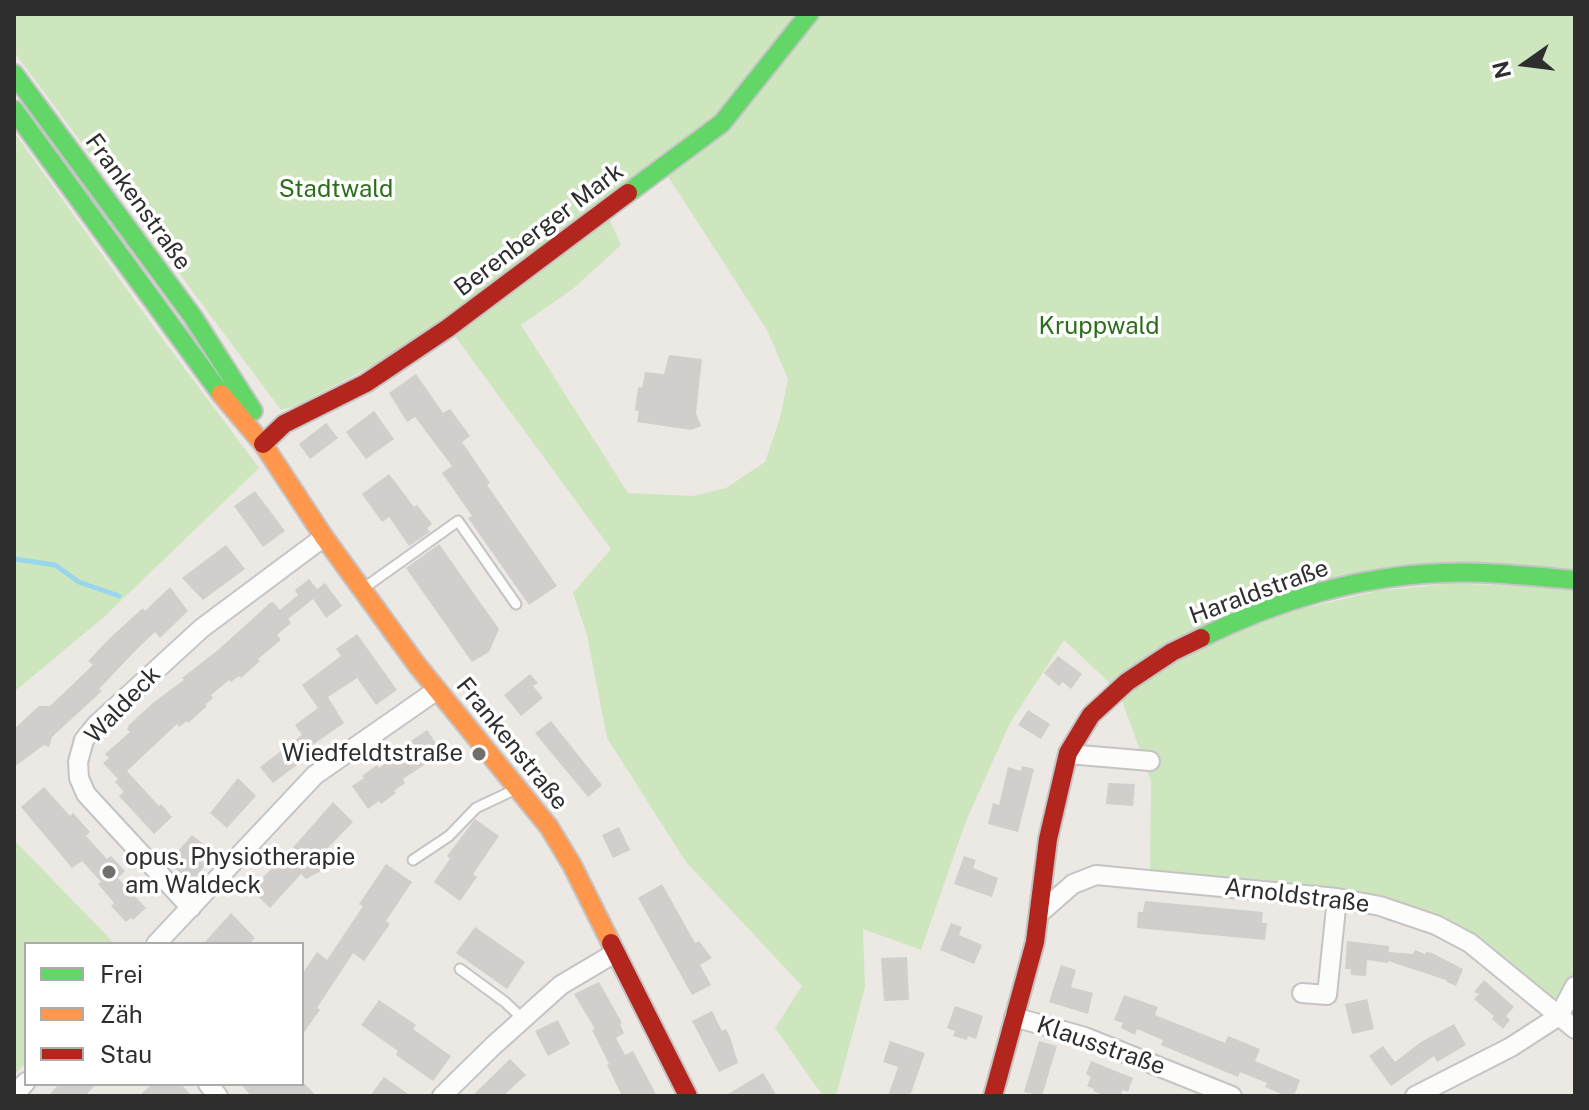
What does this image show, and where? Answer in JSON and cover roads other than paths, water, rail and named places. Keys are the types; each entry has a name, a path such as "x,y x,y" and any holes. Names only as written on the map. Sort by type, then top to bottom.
{"main road":[{"name":"Berenberger Mark","path":"263,444 284,424 366,383 448,328 722,123 809,14"},
{"name":"Frankenstraße","path":"14,74 217,352 260,422 263,444"},
{"name":"Frankenstraße","path":"14,110 238,417 263,444 324,537 437,690 549,827 572,865 688,1096"},
{"name":"Haraldstraße","path":"993,1096 1035,945 1047,850 1068,754 1089,717 1113,691 1177,648 1252,616 1347,586 1424,574 1501,574 1575,580"}],"street":[{"name":"Waldeck","path":"191,908 86,794 79,778 81,747 96,725 202,628 324,537"},
{"path":"158,942 315,775 437,690"},
{"path":"1068,754 1150,761"},
{"name":"Arnoldstraße","path":"1041,912 1073,884 1096,875 1337,898 1380,906 1454,933 1486,955 1575,1029"},
{"path":"1302,993 1327,995 1337,898"},
{"path":"442,1096 561,985 615,953"},
{"path":"1415,1096 1511,1047 1559,1016 1575,986"},
{"name":"Klausstraße","path":"1014,1017 1085,1037 1232,1096"}],"lane":[{"path":"362,589 458,521 516,604"},
{"path":"413,860 449,836 476,808 519,787"},
{"path":"460,969 523,1019"}],"waterway":[{"path":"14,559 55,565 79,582 119,596"}],"place":[{"name":"Wiedfeldtstraße","path":"479,754"},
{"name":"opus. Physiotherapie am Waldeck","path":"109,872"}],"park label":[{"name":"Stadtwald","path":"336,190"},
{"name":"Kruppwald","path":"1099,327"}]}
